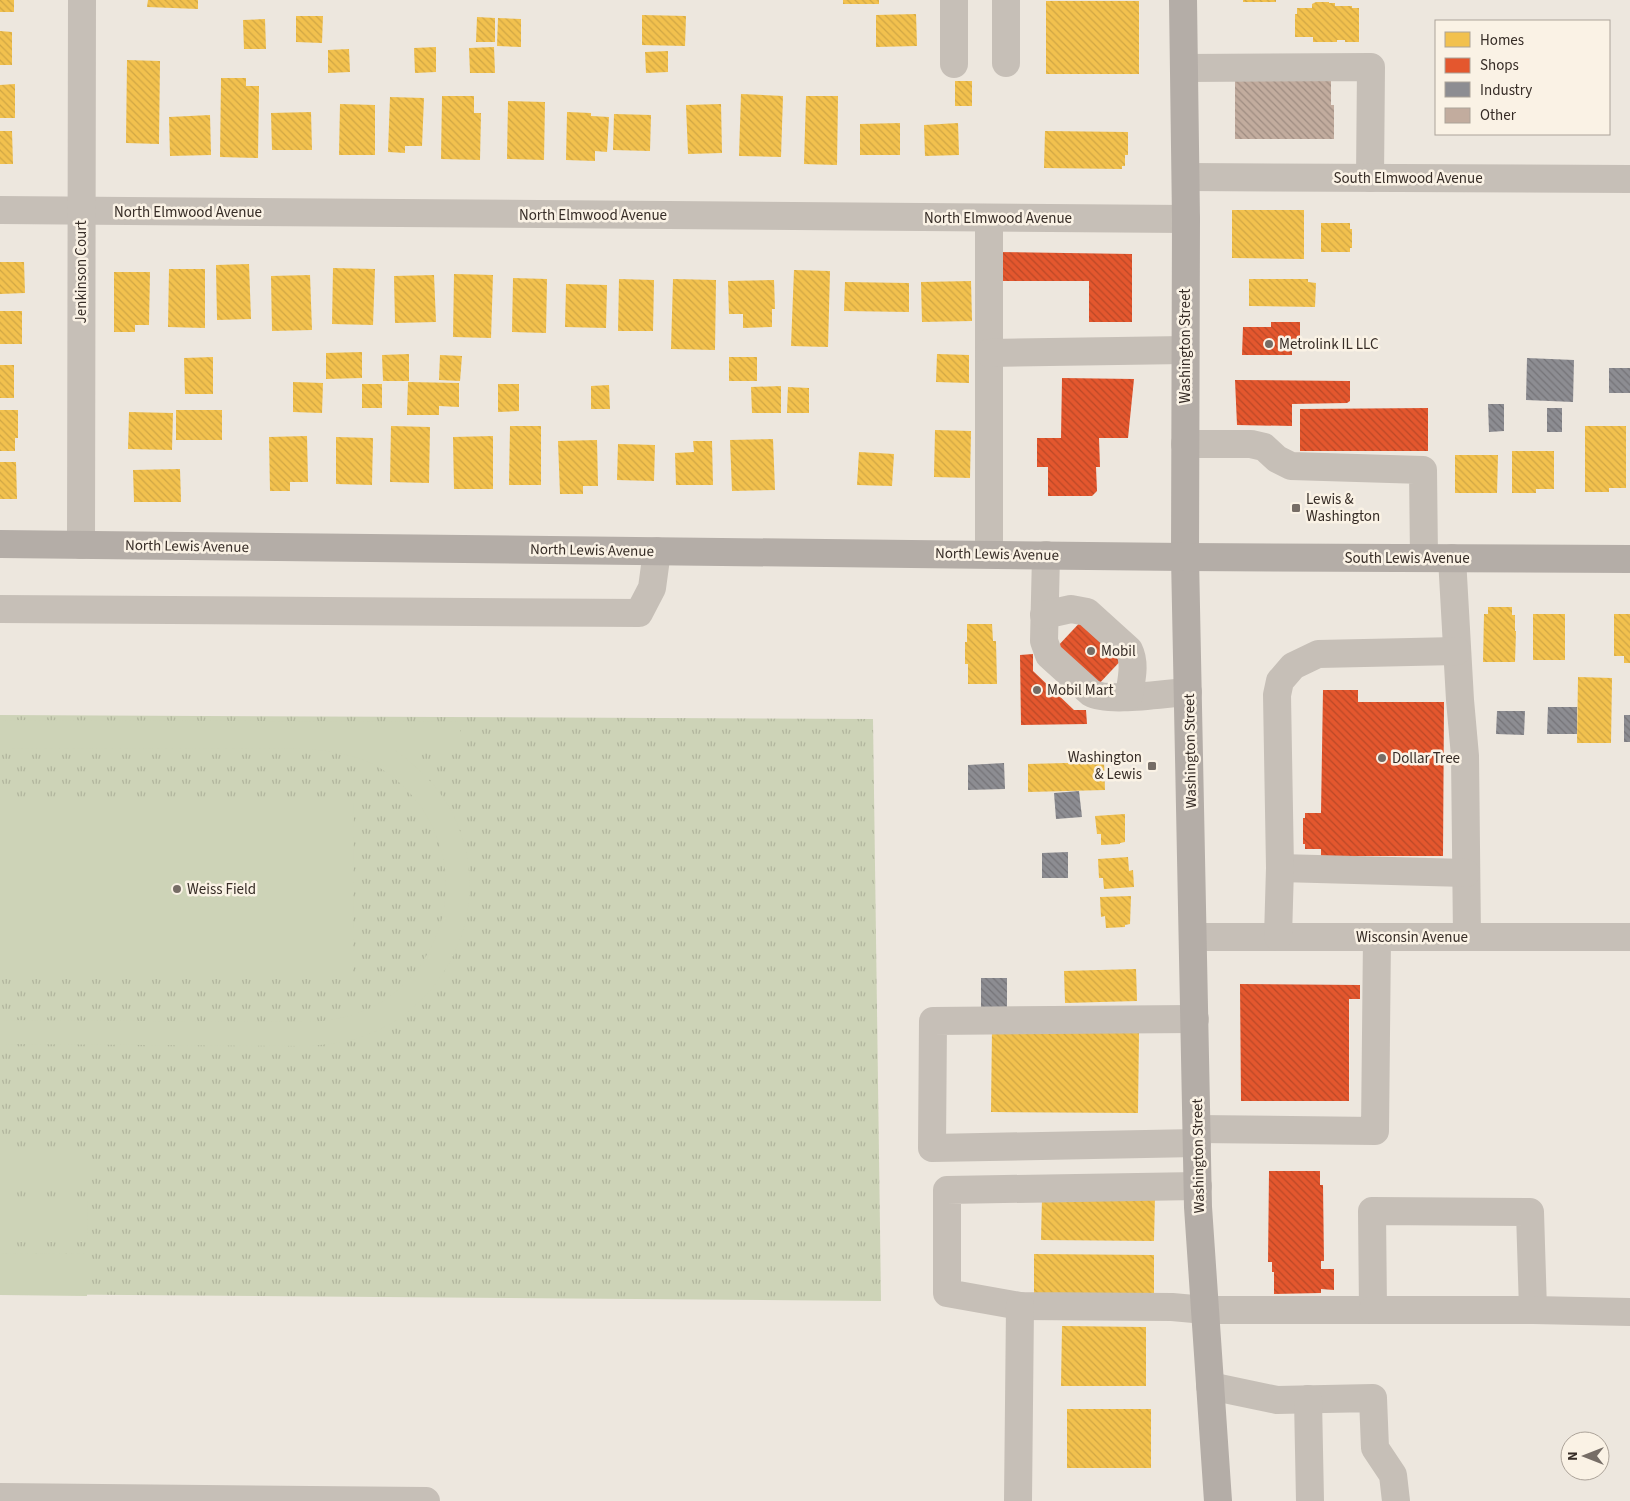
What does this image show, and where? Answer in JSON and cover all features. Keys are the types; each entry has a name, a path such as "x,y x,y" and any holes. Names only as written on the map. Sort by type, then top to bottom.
{"main road":[{"name":"Washington Street","path":"1183,0 1186,178 1185,556 1198,1186 1218,1501"},
{"name":"North Lewis Avenue","path":"0,544 1185,556"},
{"name":"South Lewis Avenue","path":"1185,556 1630,559"}],"street":[{"name":"Jenkinson Court","path":"81,545 82,0"},
{"path":"954,0 954,64"},
{"path":"1006,0 1006,63"},
{"path":"1184,68 1371,67 1370,178"},
{"name":"South Elmwood Avenue","path":"1186,178 1630,179"},
{"name":"North Elmwood Avenue","path":"0,210 1186,219"},
{"path":"989,218 989,554"},
{"path":"989,353 1185,350"},
{"path":"1184,444 1252,444 1264,447 1277,459 1291,466 1423,470 1424,558"},
{"path":"0,609 639,613 652,588 657,551"},
{"path":"1046,555 1044,641 1049,655 1091,693 1098,697 1188,692"},
{"path":"1452,558 1465,756 1467,936"},
{"path":"1044,615 1071,609 1087,612 1129,650 1133,666 1129,696"},
{"path":"1278,936 1280,868 1278,695 1280,681 1292,666 1318,654 1457,651"},
{"path":"1280,868 1466,873"},
{"name":"Wisconsin Avenue","path":"1194,936 1630,937"},
{"path":"1195,1019 933,1021 932,1148 1197,1136 1375,1131 1377,936"},
{"path":"1198,1186 947,1190 947,1293 1020,1306 1172,1307 1206,1310 1533,1310 1630,1312"},
{"path":"1373,1310 1372,1211 1530,1212 1533,1310"},
{"path":"1018,1501 1020,1306"},
{"path":"1210,1386 1277,1400 1373,1398 1374,1448 1393,1475 1396,1501"},
{"path":"1308,1399 1310,1501"},
{"path":"0,1498 426,1501"}],"green space":[{"path":"0,715 873,719 881,1301 0,1294"},
{"path":"0,720 460,722 460,750 395,750 424,775 442,796 451,810 460,831 465,847 469,873 469,899 465,924 457,948 445,970 430,991 411,1009 381,1029 351,1040 310,1046 0,1044 0,1020 310,1022 350,1016 384,1001 408,980 421,964 435,939 443,912 446,884 443,857 435,831 421,807 403,786 380,768 364,760 310,749 0,748"},
{"name":"Weiss Field","path":"0,798 354,798 353,979 0,979"},
{"path":"0,1147 88,1147 88,1189 0,1189"},
{"path":"0,1200 88,1200 87,1242 0,1242"},
{"path":"0,1253 87,1254 87,1296 0,1295"}],"building: Homes":[{"path":"0,0 14,0 14,12 0,12"},
{"path":"148,0 198,0 198,9 147,7"},
{"path":"843,0 879,0 879,4 843,4"},
{"path":"1243,0 1276,0 1276,2 1243,2"},
{"path":"1046,1 1139,1 1139,74 1046,74"},
{"path":"1316,2 1329,2 1335,3 1335,6 1359,8 1359,42 1337,40 1337,42 1313,42 1313,37 1295,37 1295,14 1297,14 1297,8 1312,8 1312,4"},
{"path":"916,14 917,46 876,47 876,15"},
{"path":"642,15 686,16 685,46 642,45"},
{"path":"296,16 323,16 322,43 296,42"},
{"path":"477,17 495,18 495,42 476,42"},
{"path":"498,18 521,19 521,47 497,46"},
{"path":"265,19 266,49 244,49 243,20"},
{"path":"0,31 12,32 12,65 0,65"},
{"path":"436,47 436,72 415,73 414,48"},
{"path":"494,47 495,73 470,73 469,48"},
{"path":"349,49 350,72 328,73 328,50"},
{"path":"668,51 668,72 646,73 645,52"},
{"path":"127,60 160,61 159,144 126,143"},
{"path":"221,78 246,78 246,86 259,86 258,158 220,157"},
{"path":"955,81 972,81 972,106 955,106"},
{"path":"15,84 15,118 0,118 0,85"},
{"path":"741,94 783,96 781,157 739,156"},
{"path":"442,96 474,96 474,113 481,113 480,160 441,159"},
{"path":"806,96 838,96 837,165 804,164"},
{"path":"390,97 424,98 422,146 405,146 405,153 388,152"},
{"path":"508,101 545,102 544,160 507,159"},
{"path":"340,104 375,105 375,155 339,155"},
{"path":"721,104 722,153 688,154 686,105"},
{"path":"311,112 312,150 272,150 271,113"},
{"path":"567,112 591,113 591,116 609,117 607,152 595,151 595,161 566,160"},
{"path":"614,114 651,115 650,151 613,150"},
{"path":"210,115 211,155 170,156 169,117"},
{"path":"900,123 900,155 860,155 860,124"},
{"path":"958,123 959,155 925,156 924,125"},
{"path":"0,131 12,131 13,164 0,164"},
{"path":"1045,131 1128,132 1128,155 1125,155 1125,166 1122,166 1122,169 1044,168"},
{"path":"1232,210 1304,210 1304,259 1232,258"},
{"path":"1321,223 1350,223 1350,229 1352,229 1352,248 1350,248 1350,252 1321,252"},
{"path":"0,262 24,262 25,293 0,294"},
{"path":"249,264 251,319 217,320 216,265"},
{"path":"333,268 375,269 373,325 332,324"},
{"path":"169,269 205,269 205,328 168,327"},
{"path":"794,270 830,271 828,347 791,346"},
{"path":"114,272 150,272 149,325 135,325 135,332 114,332"},
{"path":"454,274 493,275 491,338 453,337"},
{"path":"310,275 312,330 272,331 271,276"},
{"path":"434,275 436,322 395,323 394,276"},
{"path":"513,278 547,279 546,333 512,332"},
{"path":"619,279 654,280 653,331 618,331"},
{"path":"673,279 716,280 715,350 671,349"},
{"path":"1249,279 1308,279 1308,282 1316,283 1315,307 1249,306"},
{"path":"774,280 775,309 772,309 772,327 743,328 743,314 729,314 728,281"},
{"path":"971,281 972,321 922,322 921,282"},
{"path":"845,282 909,283 909,312 844,311"},
{"path":"566,284 607,285 606,328 565,327"},
{"path":"0,311 22,311 22,344 0,344"},
{"path":"362,352 362,378 326,379 326,353"},
{"path":"409,354 409,381 383,381 382,355"},
{"path":"937,354 969,355 969,383 936,382"},
{"path":"440,355 462,356 460,381 439,380"},
{"path":"213,357 213,394 185,394 184,358"},
{"path":"729,357 757,357 757,381 729,381"},
{"path":"0,365 14,365 14,398 0,398"},
{"path":"293,382 323,383 322,413 293,412"},
{"path":"408,382 459,383 459,407 439,406 439,415 407,415"},
{"path":"362,384 382,384 382,408 362,408"},
{"path":"498,384 519,384 519,411 498,412"},
{"path":"609,385 610,409 591,409 591,386"},
{"path":"781,386 781,413 752,413 751,387"},
{"path":"788,387 809,388 809,413 787,413"},
{"path":"0,410 18,410 18,438 15,438 15,451 0,451"},
{"path":"176,410 222,410 222,440 176,440"},
{"path":"129,412 173,413 172,450 128,449"},
{"path":"391,426 430,427 429,483 390,482"},
{"path":"510,426 541,426 541,485 509,485"},
{"path":"1585,426 1626,426 1626,488 1609,488 1609,492 1585,492"},
{"path":"935,430 971,431 970,478 934,477"},
{"path":"307,436 308,482 290,482 290,491 270,491 269,437"},
{"path":"493,436 493,489 454,489 453,437"},
{"path":"336,437 373,438 372,485 336,484"},
{"path":"773,439 775,490 732,491 730,440"},
{"path":"597,440 598,486 583,486 583,494 560,494 558,441"},
{"path":"693,441 712,441 713,485 676,485 675,453 694,452"},
{"path":"618,444 655,445 654,481 617,480"},
{"path":"1512,451 1554,451 1554,489 1536,489 1536,493 1512,493"},
{"path":"859,452 894,454 892,486 857,485"},
{"path":"1455,455 1498,455 1497,493 1455,493"},
{"path":"0,462 16,462 17,499 0,499"},
{"path":"180,469 181,502 134,502 133,470"},
{"path":"1488,607 1512,607 1512,615 1515,615 1516,631 1515,662 1483,662 1484,614 1488,614"},
{"path":"1533,614 1565,614 1565,660 1533,660"},
{"path":"1614,614 1630,614 1630,663 1624,663 1624,656 1614,656"},
{"path":"967,624 992,624 993,641 996,641 997,684 968,684 968,664 965,664"},
{"path":"1578,677 1612,678 1611,743 1577,743"},
{"path":"1104,762 1105,790 1028,792 1028,764"},
{"path":"1125,814 1125,842 1101,845 1101,834 1097,834 1095,816"},
{"path":"1128,857 1129,871 1133,870 1134,887 1104,889 1103,878 1099,878 1098,859"},
{"path":"1131,896 1130,924 1125,925 1125,927 1106,928 1105,916 1101,917 1100,897"},
{"path":"1136,969 1137,1001 1065,1003 1064,971"},
{"path":"992,1028 1139,1029 1138,1113 991,1112"},
{"path":"1155,1195 1154,1241 1041,1240 1042,1198"},
{"path":"1034,1254 1154,1255 1154,1301 1034,1294"},
{"path":"1062,1326 1146,1327 1146,1386 1061,1386"},
{"path":"1067,1409 1151,1409 1151,1468 1067,1468"}],"building: Shops":[{"path":"994,252 1132,254 1132,322 1089,322 1089,281 994,281"},
{"path":"1271,322 1300,322 1300,339 1292,339 1292,355 1242,355 1243,327 1271,327"},
{"path":"1062,378 1134,379 1128,438 1099,438 1100,467 1096,467 1097,491 1092,496 1048,496 1048,467 1037,467 1037,438 1061,438"},
{"path":"1235,380 1350,381 1350,401 1347,403 1292,404 1292,426 1237,425"},
{"path":"1428,408 1428,451 1300,451 1300,409"},
{"name":"Mobil","path":"1086,616 1126,655 1096,687 1056,648"},
{"name":"Mobil Mart","path":"1033,654 1033,671 1074,710 1086,710 1087,724 1021,725 1020,655"},
{"name":"Dollar Tree","path":"1323,690 1358,690 1358,702 1444,702 1443,856 1321,856 1321,849 1305,849 1305,844 1303,844 1303,818 1305,818 1305,813 1321,813"},
{"path":"1240,984 1360,985 1360,999 1349,999 1349,1101 1241,1101"},
{"path":"1269,1171 1320,1171 1320,1185 1323,1185 1324,1261 1321,1261 1321,1269 1334,1269 1334,1290 1321,1289 1321,1293 1274,1294 1274,1272 1272,1272 1272,1262 1268,1262"}],"building: Industry":[{"path":"1527,358 1574,360 1573,402 1526,400"},
{"path":"1609,368 1630,368 1630,393 1609,393"},
{"path":"1488,404 1504,404 1504,431 1489,432"},
{"path":"1547,408 1562,408 1562,432 1547,432"},
{"path":"1548,707 1577,707 1577,734 1547,734"},
{"path":"1497,711 1525,711 1524,735 1496,734"},
{"path":"1624,715 1630,715 1630,742 1624,742"},
{"path":"1004,763 1005,789 968,790 968,765"},
{"path":"1079,791 1082,817 1056,819 1054,793"},
{"path":"1068,852 1068,878 1042,878 1042,853"},
{"path":"981,978 1007,978 1007,1011 981,1011"}],"building: Other":[{"path":"1235,74 1331,74 1331,105 1334,105 1334,139 1235,139"}],"place":[{"name":"Metrolink IL LLC","path":"1269,344"},
{"name":"Lewis & Washington","path":"1296,508"},
{"name":"Mobil","path":"1091,651"},
{"name":"Mobil Mart","path":"1037,690"},
{"name":"Dollar Tree","path":"1382,758"},
{"name":"Washington & Lewis","path":"1152,766"},
{"name":"Weiss Field","path":"177,889"}]}
